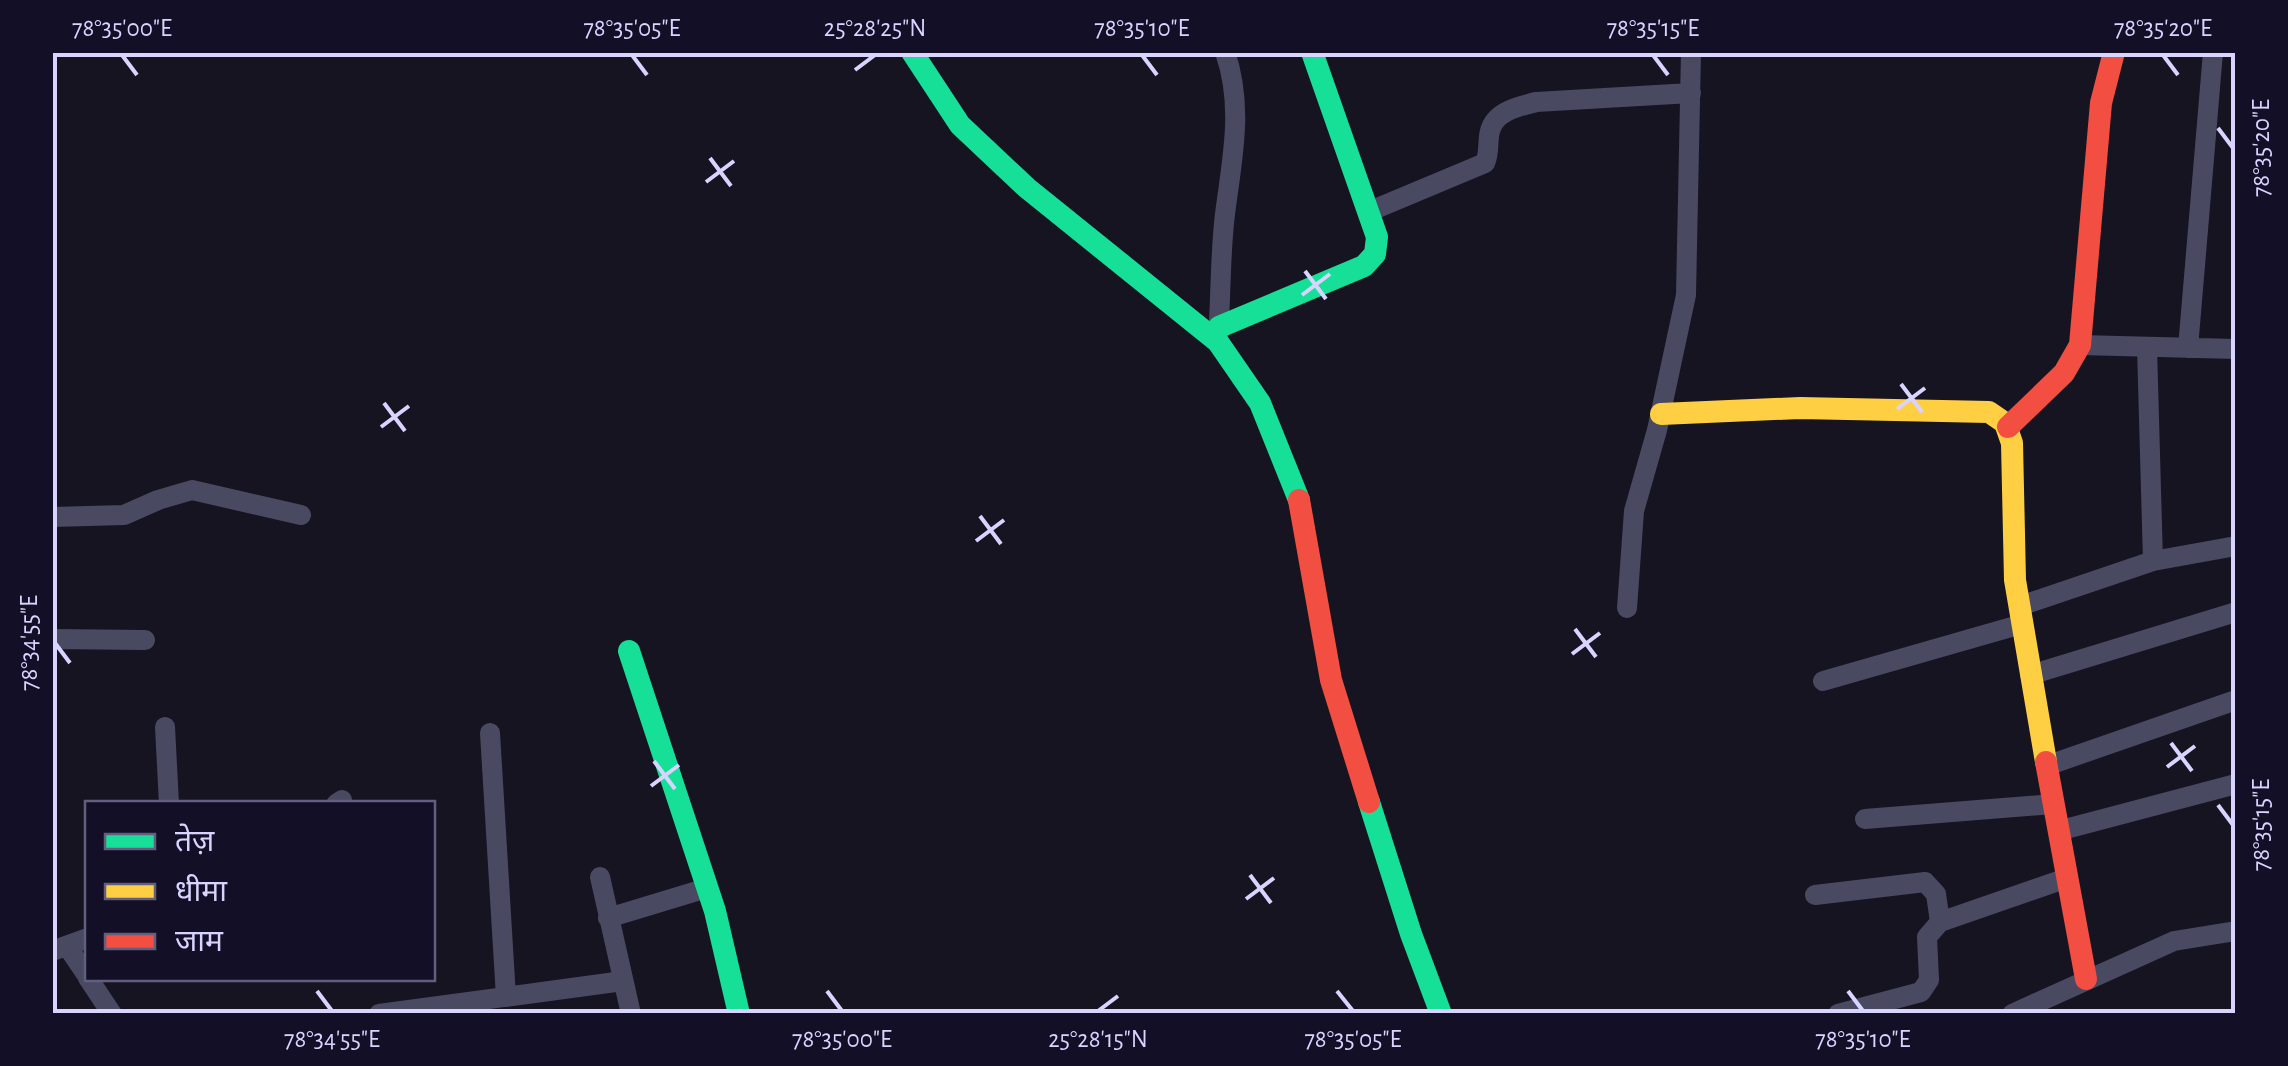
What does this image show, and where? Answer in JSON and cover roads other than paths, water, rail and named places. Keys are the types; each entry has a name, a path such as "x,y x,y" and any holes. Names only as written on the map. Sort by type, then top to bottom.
{"street":[{"path":"912,52 960,126 1027,188 1218,334 1260,402 1300,503 1331,680 1411,934 1441,1014"},
{"path":"1218,334 1226,212 1236,144 1236,103 1225,52"},
{"path":"1218,334 1373,260 1378,248 1312,52"},
{"path":"1628,608 1630,533 1686,295 1692,52"},
{"path":"2008,427 2064,373 2080,344 2101,103 2114,52"},
{"path":"2188,348 2213,52"},
{"path":"1368,212 1485,163 1495,120 1514,108 1536,102 1691,93"},
{"path":"2080,344 2236,349"},
{"path":"2147,347 2153,561"},
{"path":"1661,414 1828,408 1988,412 1999,416 2008,427 2012,443 2013,552 2021,615 2086,978"},
{"path":"52,517 124,515 192,490 301,514"},
{"path":"1823,681 2021,615 2153,561 2236,546"},
{"path":"2030,675 2236,612"},
{"path":"52,640 145,640"},
{"path":"629,650 707,888 740,1014"},
{"path":"2046,766 2236,700"},
{"path":"165,727 169,801"},
{"path":"490,732 506,997"},
{"path":"2058,831 2236,784"},
{"path":"1866,819 2053,804"},
{"path":"600,877 631,1014"},
{"path":"1838,1014 1920,992 1928,980 1927,937 1940,922 2067,878"},
{"path":"1815,895 1925,882 1936,894 1940,922"},
{"path":"608,918 707,888"},
{"path":"2012,1014 2174,941 2236,931"},
{"path":"85,939 60,948 85,975"},
{"path":"90,981 112,1014"},
{"path":"380,1014 623,981"}]}
